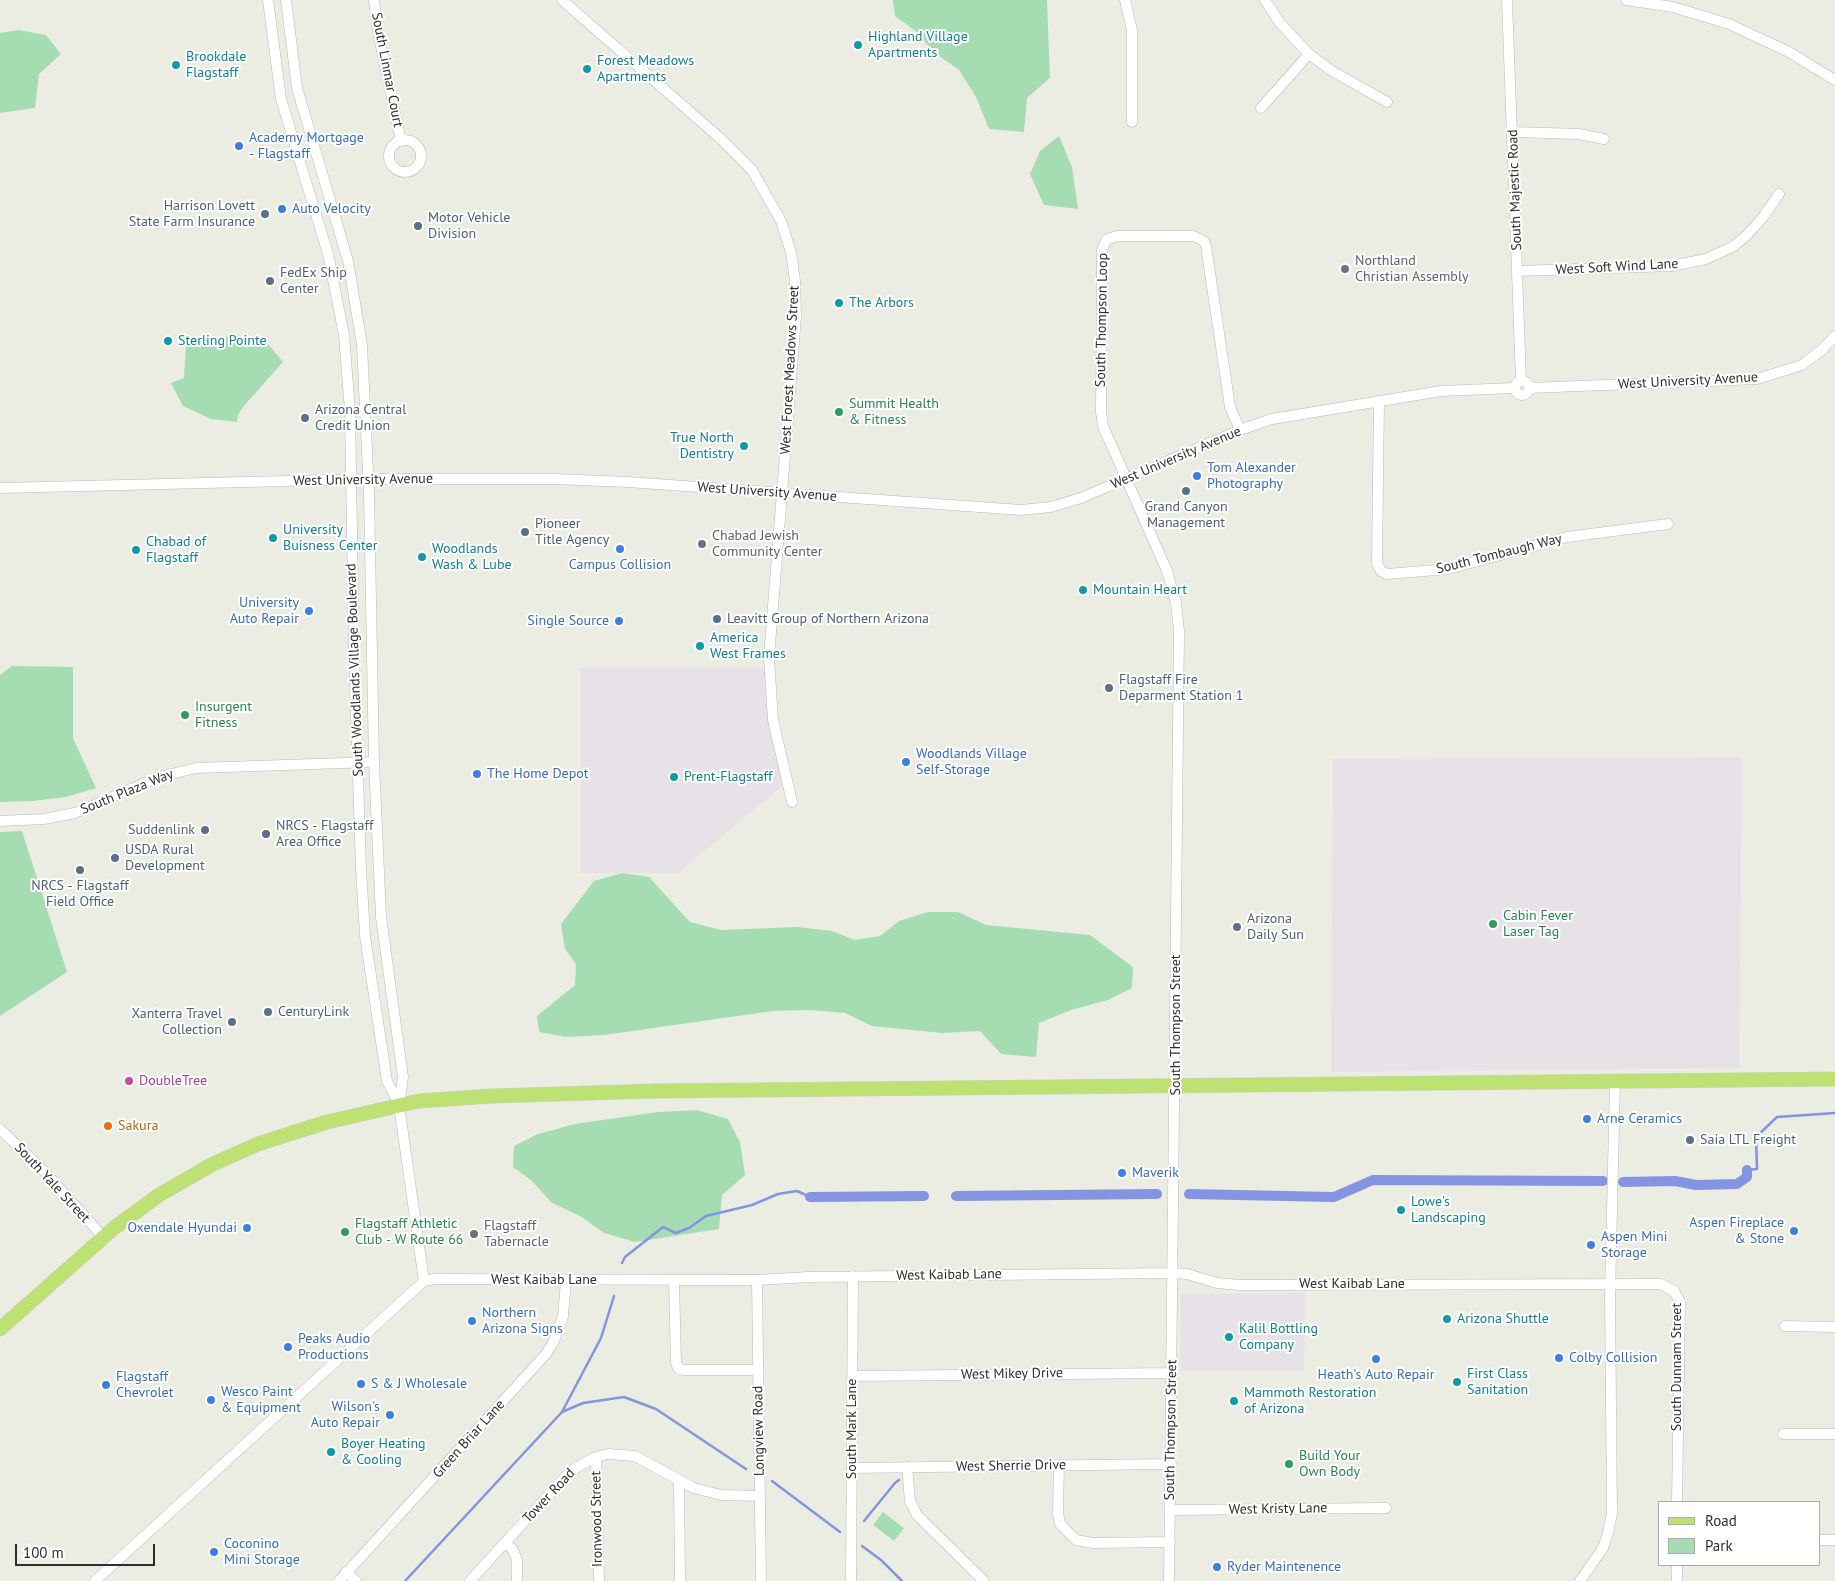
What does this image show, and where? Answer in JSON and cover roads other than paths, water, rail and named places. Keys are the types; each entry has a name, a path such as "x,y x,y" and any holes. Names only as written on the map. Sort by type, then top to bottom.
{"main road":[{"path":"0,1329 103,1237 165,1192 238,1152 327,1122 419,1101 568,1093 1835,1079"}],"street":[{"name":"South Woodlands Village Boulevard","path":"268,0 281,99 326,246 341,314 350,411 358,762 365,936 387,1081 399,1105"},
{"name":"South Woodlands Village Boulevard","path":"286,0 297,88 315,154 342,238 358,312 365,378 369,479 374,762 381,917 403,1077 399,1105 424,1280"},
{"name":"South Linmar Court","path":"374,0 378,32 401,141"},
{"name":"West Forest Meadows Street","path":"562,0 737,155 759,181 781,221 791,252 796,293 769,679 776,741 792,802"},
{"path":"1124,0 1132,30 1132,122"},
{"path":"1265,0 1280,23 1309,54 1332,71 1387,102"},
{"name":"South Majestic Road","path":"1508,0 1522,385"},
{"path":"1626,0 1673,7 1729,24 1781,48 1835,80"},
{"path":"1261,108 1309,54"},
{"path":"1513,132 1579,134 1604,139"},
{"name":"West Soft Wind Lane","path":"1517,271 1672,266 1706,259 1734,246 1748,235 1779,194"},
{"name":"South Thompson Loop","path":"1127,478 1107,438 1101,412 1102,250 1106,240 1111,237 1193,236 1204,241 1230,407 1240,430"},
{"name":"West University Avenue","path":"0,488 351,479 563,479 1021,510 1066,504 1240,430 1278,418 1441,391 1522,385 1757,379 1802,365 1823,349 1835,336"},
{"name":"South Tombaugh Way","path":"1379,401 1377,563 1381,571 1387,574 1448,569 1566,537 1668,524"},
{"name":"South Thompson Street","path":"1127,478 1166,571 1176,603 1179,631 1169,1581"},
{"name":"South Plaza Way","path":"0,821 44,819 75,813 159,777 196,768 374,762"},
{"path":"1580,1581 1603,1548 1612,1513 1610,1282 1615,1081"},
{"name":"South Yale Street","path":"0,1129 38,1164 103,1237"},
{"name":"West Kaibab Lane","path":"424,1280 674,1281 854,1276 1173,1273 1187,1274 1217,1283 1239,1285 1610,1282"},
{"name":"South Mark Lane","path":"851,1581 854,1276"},
{"path":"95,1581 424,1280"},
{"name":"Green Briar Lane","path":"338,1581 546,1354 554,1341 563,1316 566,1280"},
{"name":"Longview Road","path":"757,1280 761,1581"},
{"path":"674,1281 676,1363 678,1368 683,1370 758,1370"},
{"name":"South Dunnam Street","path":"1610,1282 1661,1284 1674,1291 1680,1302 1677,1501"},
{"path":"1785,1326 1835,1327"},
{"name":"West Mikey Drive","path":"853,1376 1172,1372"},
{"path":"1783,1434 1835,1434"},
{"name":"Tower Road","path":"470,1581 567,1475 577,1466 596,1457 608,1454 635,1456 679,1481 716,1494 759,1496"},
{"name":"Ironwood Street","path":"596,1457 598,1581"},
{"name":"West Sherrie Drive","path":"852,1468 1171,1464"},
{"path":"1059,1466 1058,1513 1060,1524 1076,1540 1093,1543 1170,1542"},
{"path":"907,1467 910,1501 917,1515 984,1581"},
{"path":"679,1481 680,1581"},
{"name":"West Kristy Lane","path":"1170,1510 1386,1508"},
{"path":"1820,1540 1835,1540"},
{"path":"506,1543 513,1550 517,1560 517,1581"},
{"path":"1677,1566 1677,1581"},
{"path":"346,1572 356,1581"}],"waterway":[{"path":"1747,1170 1757,1169 1756,1137 1777,1117 1835,1113"},
{"path":"1623,1182 1675,1181 1696,1185 1737,1184 1747,1177 1747,1170"},
{"path":"1189,1194 1334,1197 1373,1180 1603,1181"},
{"path":"622,1263 625,1257 663,1227 676,1233 689,1228 706,1216 752,1205 778,1194 797,1191 810,1197"},
{"path":"956,1196 1157,1194"},
{"path":"810,1197 924,1196"},
{"path":"562,1412 601,1338 614,1296"},
{"path":"405,1581 562,1412 583,1403 624,1397 656,1409 746,1469"},
{"path":"864,1521 899,1480"},
{"path":"772,1481 840,1532"},
{"path":"862,1546 881,1560 902,1581"}],"place":[{"name":"Highland Village Apartments","path":"858,45"},
{"name":"Brookdale Flagstaff","path":"176,65"},
{"name":"Forest Meadows Apartments","path":"587,69"},
{"name":"Academy Mortgage - Flagstaff","path":"239,146"},
{"name":"Auto Velocity","path":"282,209"},
{"name":"Harrison Lovett State Farm Insurance","path":"265,214"},
{"name":"Motor Vehicle Division","path":"418,226"},
{"name":"Northland Christian Assembly","path":"1345,269"},
{"name":"FedEx Ship Center","path":"270,281"},
{"name":"The Arbors","path":"839,303"},
{"name":"Sterling Pointe","path":"168,341"},
{"name":"Summit Health & Fitness","path":"839,412"},
{"name":"Arizona Central Credit Union","path":"305,418"},
{"name":"True North Dentistry","path":"744,446"},
{"name":"Tom Alexander Photography","path":"1197,476"},
{"name":"Grand Canyon Management","path":"1186,491"},
{"name":"Pioneer Title Agency","path":"525,532"},
{"name":"University Buisness Center","path":"273,538"},
{"name":"Chabad Jewish Community Center","path":"702,544"},
{"name":"Campus Collision","path":"620,549"},
{"name":"Chabad of Flagstaff","path":"136,550"},
{"name":"Woodlands Wash & Lube","path":"422,557"},
{"name":"Mountain Heart","path":"1083,590"},
{"name":"University Auto Repair","path":"309,611"},
{"name":"Leavitt Group of Northern Arizona","path":"717,619"},
{"name":"Single Source","path":"619,621"},
{"name":"America West Frames","path":"700,646"},
{"name":"Flagstaff Fire Deparment Station 1","path":"1109,688"},
{"name":"Insurgent Fitness","path":"185,715"},
{"name":"Woodlands Village Self-Storage","path":"906,762"},
{"name":"The Home Depot","path":"477,774"},
{"name":"Prent-Flagstaff","path":"674,777"},
{"name":"Suddenlink","path":"205,830"},
{"name":"NRCS - Flagstaff Area Office","path":"266,834"},
{"name":"USDA Rural Development","path":"115,858"},
{"name":"NRCS - Flagstaff Field Office","path":"80,870"},
{"name":"Cabin Fever Laser Tag","path":"1493,924"},
{"name":"Arizona Daily Sun","path":"1237,927"},
{"name":"CenturyLink","path":"268,1012"},
{"name":"Xanterra Travel Collection","path":"232,1022"},
{"name":"DoubleTree","path":"129,1081"},
{"name":"Arne Ceramics","path":"1587,1119"},
{"name":"Sakura","path":"108,1126"},
{"name":"Saia LTL Freight","path":"1690,1140"},
{"name":"Maverik","path":"1122,1173"},
{"name":"Lowe's Landscaping","path":"1401,1210"},
{"name":"Oxendale Hyundai","path":"247,1228"},
{"name":"Aspen Fireplace & Stone","path":"1794,1231"},
{"name":"Flagstaff Athletic Club - W Route 66","path":"345,1232"},
{"name":"Flagstaff Tabernacle","path":"474,1234"},
{"name":"Aspen Mini Storage","path":"1591,1245"},
{"name":"Arizona Shuttle","path":"1447,1319"},
{"name":"Northern Arizona Signs","path":"472,1321"},
{"name":"Kalil Bottling Company","path":"1229,1337"},
{"name":"Peaks Audio Productions","path":"288,1347"},
{"name":"Colby Collision","path":"1559,1358"},
{"name":"Heath's Auto Repair","path":"1376,1359"},
{"name":"First Class Sanitation","path":"1457,1382"},
{"name":"S & J Wholesale","path":"361,1384"},
{"name":"Flagstaff Chevrolet","path":"106,1385"},
{"name":"Wesco Paint & Equipment","path":"211,1400"},
{"name":"Mammoth Restoration of Arizona","path":"1234,1401"},
{"name":"Wilson's Auto Repair","path":"390,1415"},
{"name":"Boyer Heating & Cooling","path":"331,1452"},
{"name":"Build Your Own Body","path":"1289,1464"},
{"name":"Coconino Mini Storage","path":"214,1552"},
{"name":"Ryder Maintenence","path":"1217,1567"}]}
